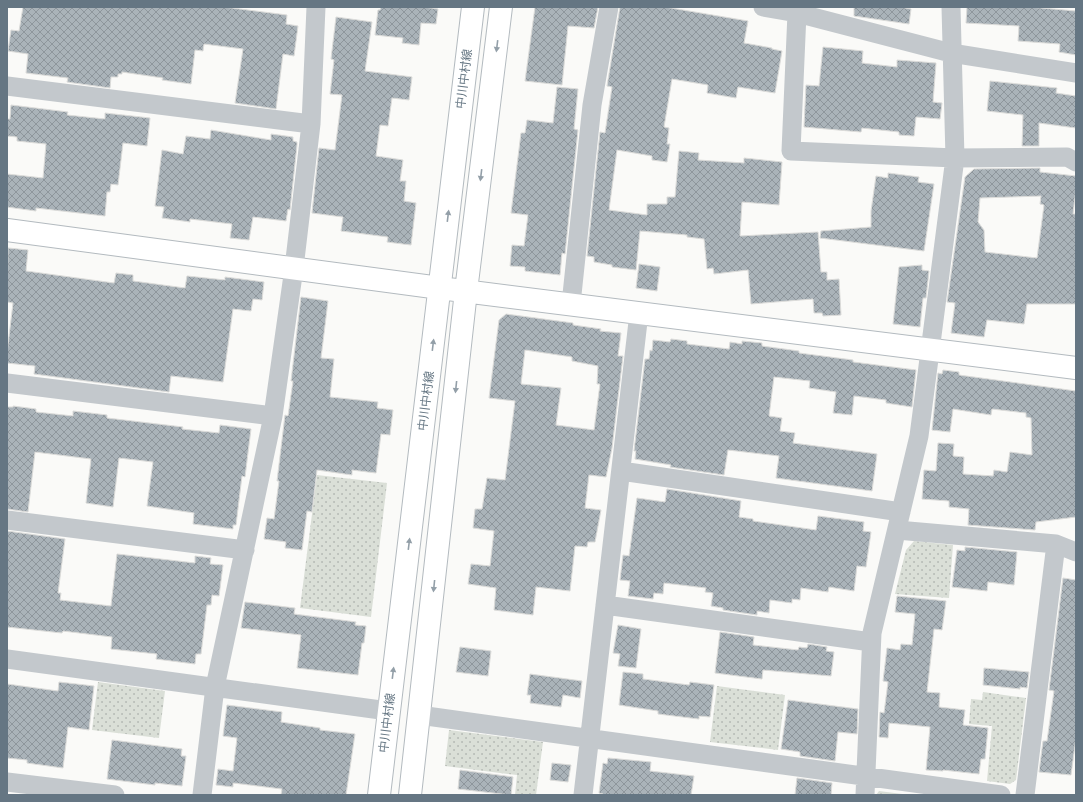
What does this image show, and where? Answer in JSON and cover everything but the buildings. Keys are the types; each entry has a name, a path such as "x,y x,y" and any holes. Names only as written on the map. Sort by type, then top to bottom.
{"main road":[{"name":"中川中村線","path":"379,795 473,7"},
{"path":"410,795 466,291 501,7"},
{"path":"7,230 440,288 1076,368"}],"street":[{"path":"202,795 216,687 273,416 294,268 311,124 316,7"},
{"path":"571,304 592,105 609,7"},
{"path":"763,7 798,10 951,52 1076,73"},
{"path":"865,795 872,633 919,436 955,158 951,7"},
{"path":"798,10 791,150 955,158 1067,157 1076,162"},
{"path":"7,86 311,124"},
{"path":"583,795 639,313"},
{"path":"7,383 273,416"},
{"path":"620,470 899,521 1056,544 1076,552"},
{"path":"7,520 245,550"},
{"path":"1025,795 1056,544"},
{"path":"605,605 871,642"},
{"path":"7,659 388,711"},
{"path":"419,715 1001,795"},
{"path":"7,782 115,795"}],"green space":[{"path":"317,475 387,483 371,617 300,608"},
{"path":"914,541 953,545 949,598 895,594 906,550"},
{"path":"98,682 165,691 159,738 92,730"},
{"path":"717,686 785,695 778,750 710,742"},
{"path":"983,692 1026,698 1016,780 1010,784 987,781 992,726 969,724 971,699 982,700"},
{"path":"449,730 543,742 536,795 515,795 517,775 445,766"},
{"path":"879,791 910,795 876,795"}]}
